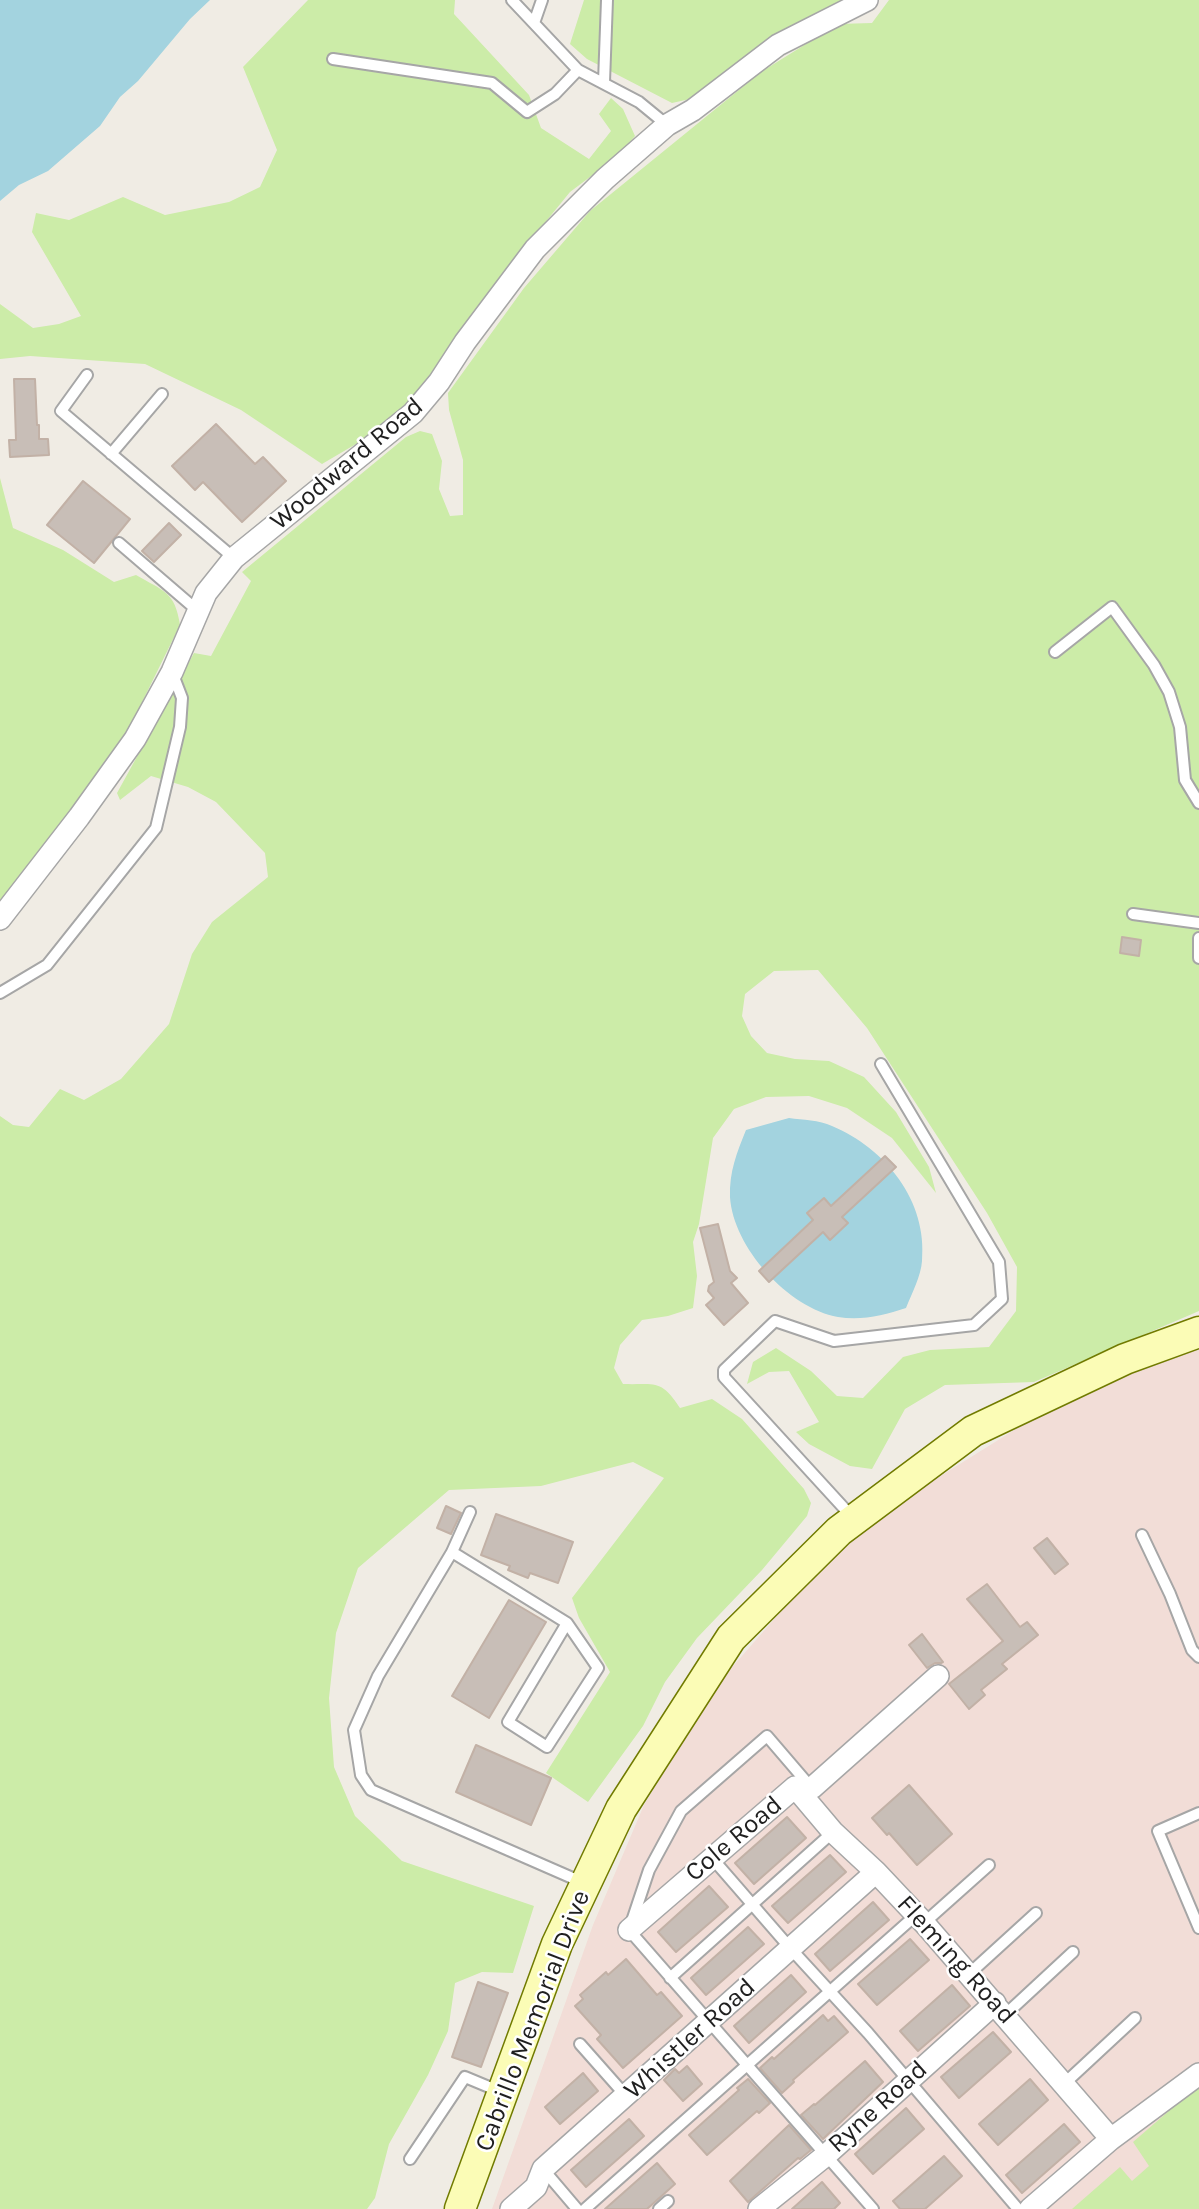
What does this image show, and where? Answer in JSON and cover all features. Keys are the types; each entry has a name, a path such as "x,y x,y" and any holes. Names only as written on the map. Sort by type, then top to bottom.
{"main road":[{"name":"Cabrillo Memorial Drive","path":"460,2209 557,1944 621,1809 731,1638 838,1531 973,1431 1125,1359 1199,1332"}],"street":[{"name":"Woodward Road","path":"0,919 135,740 172,672 206,593 234,558 413,413 439,382 465,342 535,249 605,179 667,125 693,110 778,45 867,0"},
{"name":"Cole Road","path":"629,1930 712,1858 803,1788 938,1676"},
{"name":"Fleming Road","path":"803,1788 833,1832 876,1872 970,1974 1111,2139"},
{"name":"Whistler Road","path":"511,2209 537,2187 543,2169 710,2023 876,1872"},
{"name":"Ryne Road","path":"760,2209 825,2156 907,2081 1000,2009"},
{"path":"1030,2209 1111,2139 1199,2074"}],"lane":[{"path":"512,0 578,70 639,102 667,125"},
{"path":"534,23 542,0"},
{"path":"604,82 607,0"},
{"path":"334,59 492,83 527,112 555,94 578,70"},
{"path":"87,375 61,411 234,558"},
{"path":"111,454 162,394"},
{"path":"119,543 198,611"},
{"path":"1055,652 1112,607 1154,665 1169,692 1180,727 1185,780 1199,803"},
{"path":"0,993 47,965 156,828 180,727 182,698 172,672"},
{"path":"1133,914 1199,923"},
{"path":"1199,938 1199,958"},
{"path":"854,1519 724,1377 724,1370 775,1321 834,1341 974,1325 1002,1299 999,1262 881,1064"},
{"path":"470,1512 452,1552 377,1676 354,1730 361,1775 371,1790 587,1884"},
{"path":"1142,1535 1170,1594 1192,1650 1199,1657"},
{"path":"452,1552 567,1623 598,1668 547,1746 509,1722 567,1623"},
{"path":"803,1788 766,1736 681,1811 649,1870 629,1930 873,2209"},
{"path":"1199,1813 1158,1831 1199,1928"},
{"path":"670,1978 833,1832"},
{"path":"712,1858 868,2033 1018,2209"},
{"path":"543,2169 577,2208 747,2066 830,1992 989,1865"},
{"path":"970,1974 1037,1913"},
{"path":"1000,2009 1073,1952"},
{"path":"1065,2083 1135,2018"},
{"path":"580,2044 626,2096"},
{"path":"410,2159 465,2077 503,2093"},
{"path":"659,2209 668,2200"}],"shaded area":[{"path":"1199,1348 1199,2209 492,2209 593,1925 644,1805 713,1689 798,1592 847,1545 931,1482 1032,1419 1114,1380"}],"green space":[{"path":"308,0 455,0 454,14 529,95 541,128 589,159 611,131 599,114 611,98 623,109 635,136 618,156 570,192 539,230 420,393 373,434 322,464 241,410 145,364 30,356 0,359 0,304 33,328 59,324 81,316 32,232 36,213 69,220 123,197 165,215 229,202 260,187 277,150 243,67"},
{"path":"584,0 849,0 699,97 672,103 587,59 570,44"},
{"path":"889,0 1199,0 1199,1311 1034,1382 945,1385 905,1409 872,1469 850,1466 809,1444 796,1432 819,1422 789,1371 769,1372 747,1384 753,1362 776,1348 811,1371 837,1396 863,1398 903,1357 930,1350 989,1347 1016,1311 1017,1267 987,1213 867,1028 818,970 774,971 745,994 742,1016 751,1036 767,1053 795,1059 829,1061 864,1077 896,1112 929,1167 936,1193 892,1138 847,1108 809,1096 766,1097 734,1109 713,1138 699,1224 693,1242 697,1276 693,1308 642,1320 620,1345 614,1368 623,1384 651,1384 662,1388 680,1408 712,1399 742,1419 804,1489 811,1503 807,1516 762,1570 697,1638 665,1682 643,1726 588,1802 546,1773 610,1672 579,1618 572,1598 664,1478 633,1462 541,1486 449,1490 358,1568 336,1633 329,1698 334,1767 355,1816 402,1861 534,1906 513,1973 482,1972 455,1983 448,2031 428,2075 389,2144 375,2198 367,2209 0,2209 0,1116 13,1125 29,1127 60,1089 84,1100 121,1079 169,1024 192,954 212,922 268,877 265,853 216,802 188,787 151,776 120,800 117,793 194,653 211,656 251,581 242,572 406,437 420,431 432,434 442,461 439,489 450,516 463,515 463,460 449,410 448,393 524,288 590,211 761,72 838,24 872,23"},
{"path":"0,478 13,528 63,550 114,582 136,575 154,585 171,598 180,625 121,745 53,838 0,900"},
{"path":"1199,2085 1199,2209 1072,2209 1120,2167 1132,2181 1149,2166 1133,2142"}],"water":[{"path":"0,0 210,0 190,19 138,81 120,97 100,126 48,171 19,185 0,201"},
{"path":"789,1118 822,1122 851,1136 869,1148 899,1179 918,1218 922,1239 920,1273 906,1308 864,1318 838,1317 819,1311 783,1288 752,1255 733,1216 730,1188 734,1162 746,1130"}],"building":[{"path":"14,379 35,379 39,439 48,439 49,455 10,457 9,440 16,440"},
{"path":"216,424 255,464 263,457 286,481 242,522 203,482 195,490 172,466"},
{"path":"83,481 130,519 94,563 47,525"},
{"path":"169,523 181,535 154,562 142,551"},
{"path":"1122,937 1141,940 1139,956 1120,953"},
{"path":"885,1156 896,1167 842,1217 848,1223 830,1240 823,1232 769,1282 759,1271 813,1220 807,1213 824,1198 831,1206"},
{"path":"718,1224 730,1271 737,1278 731,1283 748,1303 724,1325 706,1305 714,1298 708,1291 714,1282 700,1228"},
{"path":"446,1506 461,1513 451,1534 437,1528"},
{"path":"496,1514 573,1542 558,1583 530,1573 528,1578 508,1570 510,1566 481,1555"},
{"path":"1047,1538 1068,1564 1055,1574 1034,1548"},
{"path":"987,1584 1020,1627 1027,1622 1038,1635 1002,1664 1007,1669 981,1690 985,1695 969,1709 949,1684 1003,1641 967,1599"},
{"path":"509,1600 546,1622 489,1718 452,1696"},
{"path":"922,1634 943,1662 927,1668 909,1645"},
{"path":"476,1745 551,1778 531,1825 456,1792"},
{"path":"909,1785 952,1834 917,1865 872,1818"},
{"path":"787,1817 806,1838 754,1884 735,1863"},
{"path":"830,1855 846,1872 788,1923 772,1906"},
{"path":"709,1886 728,1907 676,1952 658,1932"},
{"path":"873,1902 889,1920 830,1971 815,1954"},
{"path":"748,1927 764,1944 706,1995 691,1978"},
{"path":"910,1939 929,1960 877,2005 858,1984"},
{"path":"626,1959 657,1995 661,1992 682,2016 623,2068 597,2039 601,2035 575,2006 583,1999 580,1995"},
{"path":"791,1975 806,1992 749,2043 734,2026"},
{"path":"478,1982 508,1993 481,2067 452,2057"},
{"path":"952,1985 970,2006 918,2051 900,2031"},
{"path":"823,2015 828,2021 834,2016 848,2032 782,2093 760,2068 772,2057 774,2059"},
{"path":"993,2032 1011,2052 959,2098 941,2077"},
{"path":"865,2061 883,2082 823,2139 801,2115"},
{"path":"687,2066 702,2084 683,2101 664,2080 675,2069 679,2073"},
{"path":"583,2073 598,2091 560,2124 545,2107"},
{"path":"748,2079 770,2103 759,2113 757,2111 707,2155 689,2135"},
{"path":"1030,2079 1048,2100 998,2145 979,2124"},
{"path":"906,2108 924,2129 873,2174 855,2154"},
{"path":"629,2119 644,2136 586,2187 571,2170"},
{"path":"1064,2124 1080,2142 1022,2193 1006,2175"},
{"path":"789,2125 811,2150 798,2158 748,2202 730,2181"},
{"path":"944,2156 962,2176 925,2209 900,2209 893,2201"},
{"path":"657,2163 675,2184 647,2209 605,2209"},
{"path":"822,2182 840,2203 834,2209 792,2209"}]}
